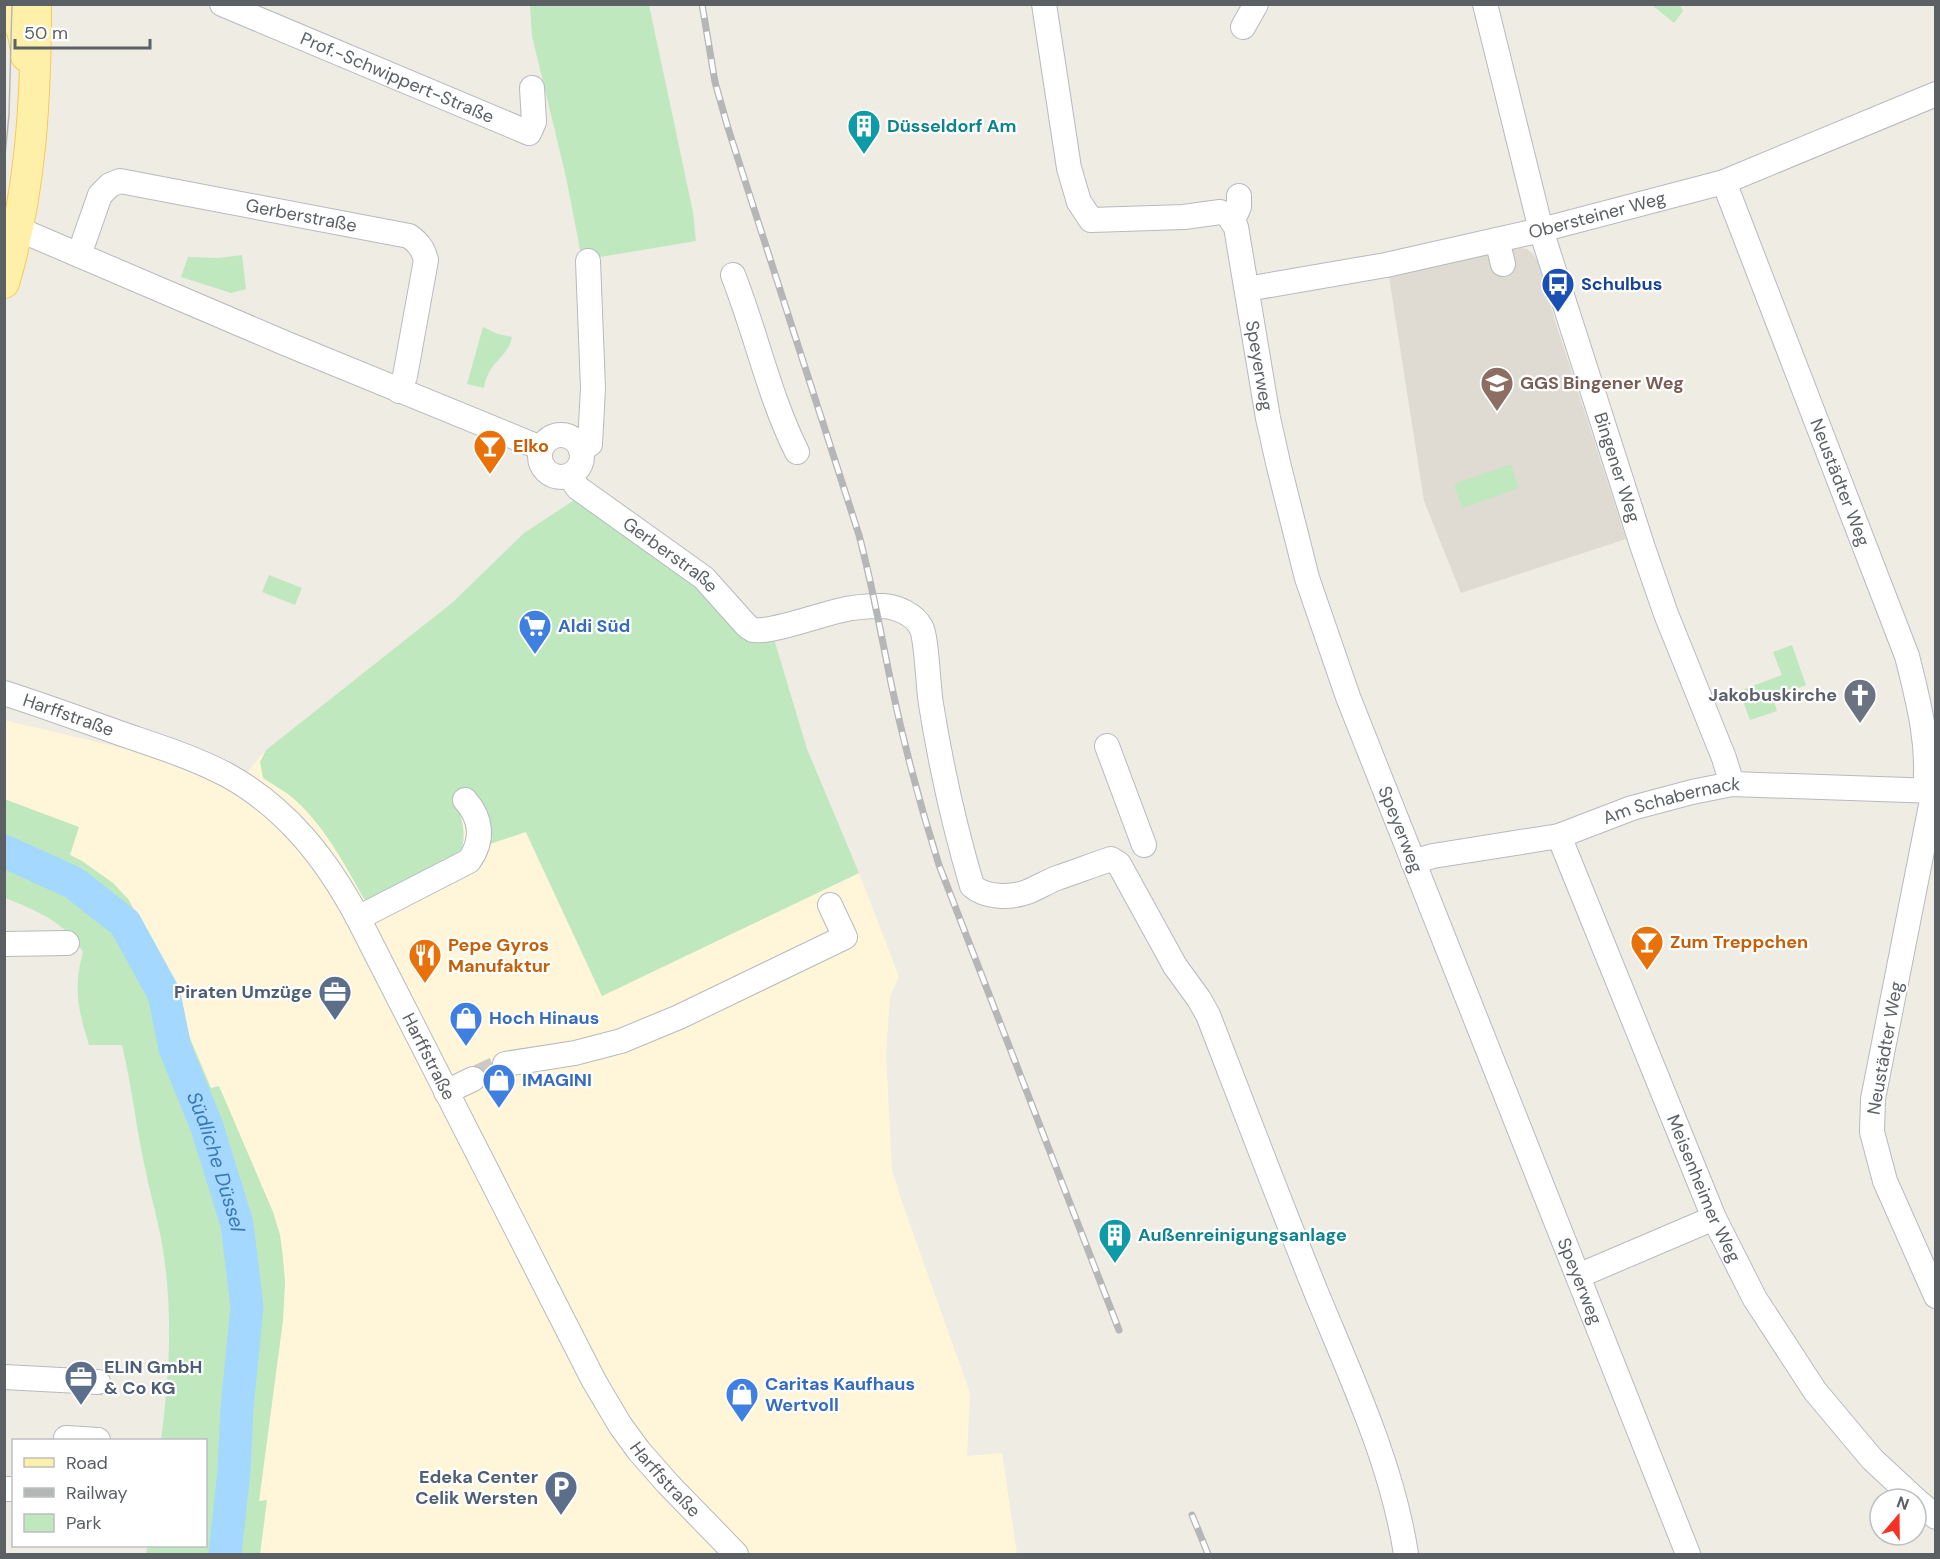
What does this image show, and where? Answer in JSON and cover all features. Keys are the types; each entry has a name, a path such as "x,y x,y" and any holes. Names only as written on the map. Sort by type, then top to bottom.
{"main road":[{"path":"4,283 11,228 32,140 36,80 36,4"},
{"path":"4,14 12,16 21,27 26,68 36,80"}],"street":[{"name":"Prof.-Schwippert-Straße","path":"222,4 529,133 534,122 532,88"},
{"path":"1044,4 1070,168 1079,202 1091,220 1177,217 1220,212 1233,220 1239,207 1239,196"},
{"path":"1243,27 1256,4"},
{"name":"Bingener Weg","path":"1485,4 1541,230 1642,545 1666,614 1724,758 1732,784"},
{"name":"Obersteiner Weg","path":"1247,289 1386,265 1541,230 1724,182 1933,102"},
{"name":"Gerberstraße","path":"79,255 100,195 110,185 120,181 409,236 423,250 426,260 405,376 399,390"},
{"name":"Neustädter Weg","path":"1724,182 1907,656 1919,706 1932,790 1873,1100 1872,1132 1885,1181 1935,1296"},
{"name":"Speyerweg","path":"1233,220 1268,418 1307,578 1348,697 1688,1554"},
{"path":"11,228 541,448 553,437 564,436 576,443 581,450 579,468 569,476"},
{"path":"1497,240 1503,264"},
{"path":"581,450 590,444 593,388 588,261"},
{"path":"733,275 786,430 797,452"},
{"name":"Gerberstraße","path":"541,448 539,457 545,471 560,478 569,476 578,488 704,578 752,630 770,629 848,609 882,606 906,613 922,628 928,685 949,801 972,886 979,892 1003,896 1025,893 1055,879 1112,859"},
{"name":"Harffstraße","path":"4,693 209,766 237,781 278,812 311,844 332,873 358,918 583,1360 620,1425 668,1484 736,1554"},
{"path":"1107,746 1153,841 1112,859"},
{"name":"Am Schabernack","path":"1413,862 1432,856 1558,836 1632,808 1732,784 1932,790"},
{"path":"358,918 469,861 475,852 480,832 478,819 465,800"},
{"name":"Meisenheimer Weg","path":"1558,836 1714,1218 1755,1299 1815,1391 1872,1459 1904,1487"},
{"path":"1112,859 1119,864 1174,966 1208,1015 1379,1450 1401,1522 1406,1554"},
{"path":"505,1064 575,1053 621,1041 679,1017 844,937 830,905"},
{"path":"4,944 67,943"},
{"path":"446,1092 473,1079"},
{"path":"1578,1276 1714,1218"},
{"path":"4,1377 98,1382"},
{"path":"66,1438 82,1439"}],"shaded area":[{"name":"GGS Bingener Weg","path":"1514,247 1527,249 1538,262 1626,539 1461,593 1424,501 1389,277"},
{"path":"524,533 498,774 602,996 859,873 899,977 890,996 886,1055 892,1170 970,1393 967,1456 1002,1453 1017,1554 746,1554 644,1448 622,1452 725,1554 260,1554 267,1501 259,1501 283,1320 285,1282 280,1235 273,1212 219,1086 211,1089 149,941 129,900 113,883 70,855 78,827 5,799 4,720 160,757 208,774 272,814 365,918 245,775 266,750 453,602"}],"green space":[{"path":"530,5 649,5 693,212 696,241 582,260 566,177 532,36"},
{"path":"1652,5 1680,5 1683,11 1674,23"},
{"path":"242,255 246,289 231,293 181,277 188,257 218,258"},
{"path":"483,327 512,337 510,344 486,379 484,388 467,384"},
{"path":"1511,464 1519,488 1462,508 1454,484"},
{"path":"582,495 774,639 807,749 859,873 602,996 526,832 487,845 458,810 462,819 462,849 443,864 373,902 364,899 333,846 315,821 290,796 263,778 260,762 266,750 453,602 524,533"},
{"path":"269,575 302,588 295,605 262,592"},
{"path":"1792,645 1806,685 1773,698 1777,711 1750,720 1739,691 1782,675 1773,652"},
{"path":"4,799 79,827 70,855 113,883 129,900 149,941 211,1088 219,1086 273,1212 280,1235 285,1282 283,1320 259,1501 267,1500 260,1554 146,1554 147,1547 207,1547 207,1439 161,1439 169,1349 167,1280 129,1076 122,1045 89,1045 78,999 78,977 83,952 68,933 49,918 5,898"}],"waterway":[{"name":"Südliche Düssel","path":"4,851 74,883 125,923 164,994 175,1048 207,1127 237,1224 247,1307 225,1554"}],"tunnel":[{"path":"473,1079 505,1064"}],"tram line":[{"path":"4,165 9,115 12,4"}],"railway":[{"path":"702,4 715,82 728,128 859,535 901,729 939,865 1119,1330"},
{"path":"1192,1515 1208,1554"}],"place":[{"name":"Düsseldorf Am","path":"864,155"},
{"name":"Schulbus","path":"1558,313"},
{"name":"GGS Bingener Weg","path":"1497,412"},
{"name":"Elko","path":"490,475"},
{"name":"Aldi Süd","path":"535,655"},
{"name":"Jakobuskirche","path":"1860,724"},
{"name":"Zum Treppchen","path":"1647,971"},
{"name":"Pepe Gyros Manufaktur","path":"425,984"},
{"name":"Piraten Umzüge","path":"335,1021"},
{"name":"Hoch Hinaus","path":"466,1047"},
{"name":"IMAGINI","path":"499,1109"},
{"name":"Außenreinigungsanlage","path":"1115,1264"},
{"name":"ELIN GmbH & Co KG","path":"81,1406"},
{"name":"Caritas Kaufhaus Wertvoll","path":"742,1423"},
{"name":"Edeka Center Celik Wersten","path":"561,1516"}]}
